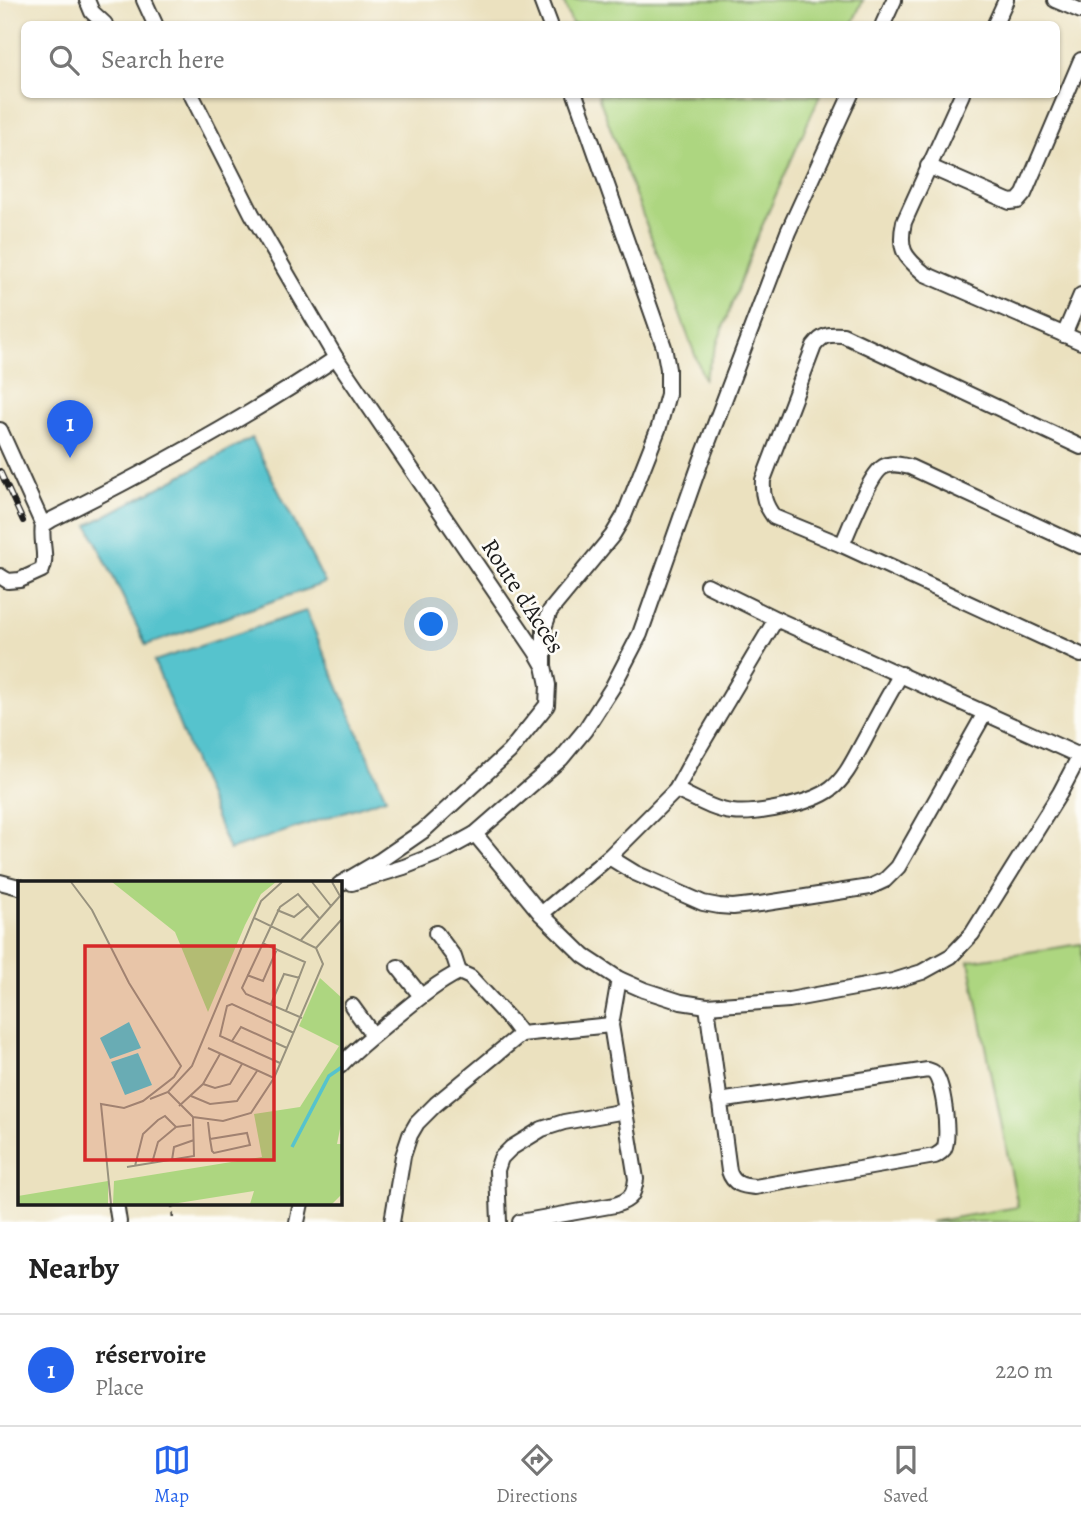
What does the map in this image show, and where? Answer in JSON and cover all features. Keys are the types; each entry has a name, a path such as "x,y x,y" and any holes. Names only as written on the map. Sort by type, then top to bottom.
{"street":[{"path":"88,0 92,12 102,21"},
{"path":"144,0 153,21"},
{"path":"541,0 549,21"},
{"path":"884,21 894,0"},
{"path":"996,21 1006,0"},
{"path":"1055,0 1081,11"},
{"path":"928,166 1010,202 1018,201 1024,194 1081,60"},
{"name":"Route d'Accès","path":"193,98 252,214 336,358 536,652 544,666 548,685 547,705 509,752 423,831 341,884"},
{"path":"544,666 544,628 550,611 612,536 624,516 659,427 668,394 668,369 664,347 576,98"},
{"path":"341,885 404,867 444,851 475,834 561,759 585,730 612,688 640,634 701,461 788,232 849,98"},
{"path":"960,98 904,222 900,239 904,252 911,263 925,274 1081,342"},
{"path":"1064,335 1081,295"},
{"path":"1081,447 843,335 830,334 819,338 814,346 763,480 762,489 763,499 774,517 842,545 1081,655"},
{"path":"43,525 179,454 287,391 336,358"},
{"path":"0,430 43,525 41,536 45,561 42,570 20,580 8,581 0,576"},
{"path":"842,545 873,477 881,467 895,464 910,467 1081,546"},
{"path":"475,834 541,914 584,956 619,979 681,1002 707,1006 789,1000 893,981 922,972 951,956 972,934 1060,793 1080,755 776,619 707,585"},
{"path":"541,914 609,857 677,790 776,619"},
{"path":"677,790 720,809 747,812 809,800 831,790 850,766 901,674"},
{"path":"609,857 635,873 703,903 719,906 760,904 870,887 885,880 898,867 985,713"},
{"path":"0,868 10,885"},
{"path":"436,933 454,957 459,972 470,977 521,1034"},
{"path":"398,967 421,996"},
{"path":"341,1065 421,996 459,972"},
{"path":"520,1222 615,1205 626,1202 632,1196 636,1178 611,1026 619,979"},
{"path":"352,1006 373,1035"},
{"path":"707,1006 719,1101 729,1171 733,1181 742,1186 755,1187 935,1156 944,1149 946,1140 947,1124 941,1089 933,1072 928,1070 719,1101"},
{"path":"392,1222 403,1156 410,1135 417,1123 436,1104 521,1034 611,1026"},
{"path":"499,1222 498,1163 511,1148 542,1129 564,1122 625,1111"},
{"path":"116,1204 119,1222"},
{"path":"297,1222 301,1204"}],"path":[{"path":"172,1204 173,1222"}],"green space":[{"path":"563,0 863,0 853,21 571,21"},
{"path":"599,98 819,98 755,242 704,379"},
{"path":"1081,944 1081,1222 930,1222 1018,1207 969,961"}],"water":[{"path":"252,438 325,583 146,645 88,525"},
{"path":"306,611 386,798 229,850 154,661"}],"railway":[{"path":"0,471 23,521"}],"place":[{"name":"réservoire","path":"70,458"}]}
